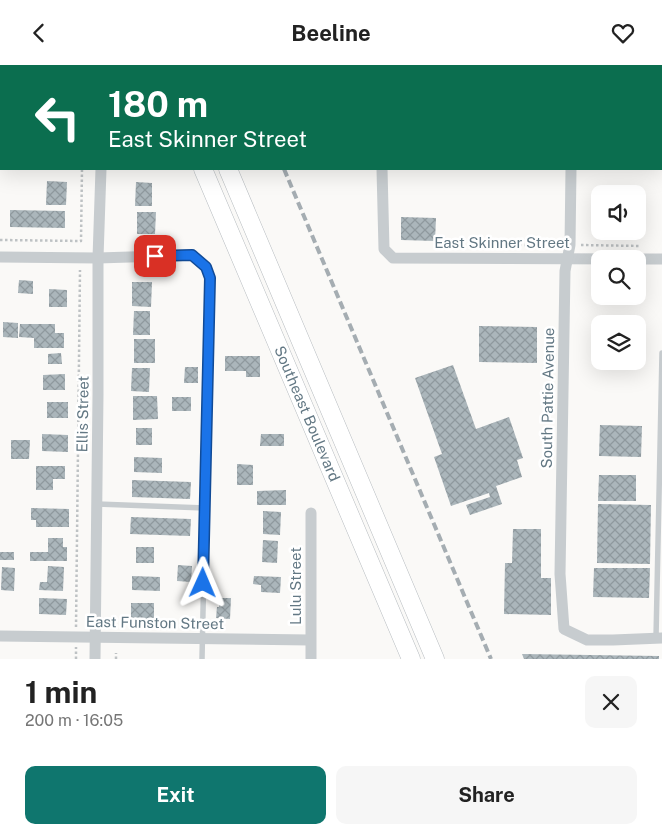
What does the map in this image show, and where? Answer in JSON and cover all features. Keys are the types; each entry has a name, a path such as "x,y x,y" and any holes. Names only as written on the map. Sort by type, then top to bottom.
{"main road":[{"name":"Southeast Boulevard","path":"203,170 411,659"},
{"name":"Southeast Boulevard","path":"228,170 435,659"}],"street":[{"name":"Ellis Street","path":"95,659 98,257 101,170"},
{"name":"East Skinner Street","path":"382,170 384,249 393,258 591,258"},
{"name":"South Pattie Avenue","path":"571,170 570,245 565,271 560,574 564,629 587,640 659,638"},
{"path":"0,257 192,255"},
{"path":"646,259 662,259"},
{"name":"Lulu Street","path":"310,659 311,513"},
{"name":"East Funston Street","path":"0,636 310,640"}],"lane":[{"path":"192,255 206,267 210,278 202,659"},
{"path":"659,638 662,353"},
{"path":"97,504 205,508"}],"path":[{"path":"76,659 82,170"},
{"path":"0,240 81,241"},
{"path":"116,653 116,659"}],"building":[{"path":"47,181 67,182 66,205 46,205"},
{"path":"136,182 152,183 152,206 135,206"},
{"path":"10,210 65,211 65,228 10,227"},
{"path":"137,212 156,212 155,234 137,234"},
{"path":"401,217 436,218 435,241 401,240"},
{"path":"19,280 33,281 33,294 18,293"},
{"path":"132,282 152,282 151,307 132,306"},
{"path":"49,289 67,290 67,307 49,307"},
{"path":"134,311 150,311 150,335 133,335"},
{"path":"3,322 18,323 18,338 3,337"},
{"path":"20,324 55,324 55,333 64,333 64,348 34,348 34,338 19,337"},
{"path":"479,326 537,327 537,363 479,362"},
{"path":"134,339 155,339 155,363 134,363"},
{"path":"61,353 62,364 48,364 48,354"},
{"path":"225,356 260,356 260,377 246,377 246,371 225,371"},
{"path":"453,365 476,429 509,417 523,458 517,460 522,477 496,486 502,504 470,515 466,505 490,497 489,493 451,506 434,457 442,454 415,378"},
{"path":"185,367 198,367 198,383 184,383"},
{"path":"132,368 150,368 149,392 131,391"},
{"path":"65,374 65,390 43,390 43,375"},
{"path":"133,396 157,396 158,419 133,420"},
{"path":"172,397 191,397 191,411 172,411"},
{"path":"47,402 68,402 68,418 47,418"},
{"path":"600,425 642,426 641,457 599,456"},
{"path":"136,428 152,428 152,445 136,445"},
{"path":"42,434 68,435 68,452 42,451"},
{"path":"261,434 284,434 284,446 260,446"},
{"path":"11,440 30,440 29,459 11,459"},
{"path":"134,457 162,458 162,473 134,472"},
{"path":"237,464 253,465 253,485 237,485"},
{"path":"36,466 65,466 65,479 53,479 53,490 36,490"},
{"path":"599,475 636,475 636,501 598,501"},
{"path":"132,480 191,482 190,499 132,497"},
{"path":"286,490 286,505 257,505 257,491"},
{"path":"598,504 651,505 650,564 597,563"},
{"path":"31,508 69,509 69,527 36,527 36,520 31,520"},
{"path":"263,511 281,512 280,535 263,534"},
{"path":"131,517 191,519 190,536 130,534"},
{"path":"513,529 541,529 541,578 551,578 551,615 504,614 505,563 512,563"},
{"path":"48,538 63,538 63,547 67,547 67,561 30,561 30,552 48,552"},
{"path":"263,540 278,541 277,563 262,562"},
{"path":"136,547 154,547 154,563 136,563"},
{"path":"0,552 14,552 14,560 0,560"},
{"path":"178,565 192,566 191,582 177,581"},
{"path":"48,566 64,567 63,591 39,590 40,582 47,582"},
{"path":"2,567 15,568 14,591 1,590"},
{"path":"594,568 650,568 649,598 593,597"},
{"path":"132,576 160,577 160,591 132,590"},
{"path":"254,576 281,577 280,593 261,592 261,585 253,584"},
{"path":"39,598 67,599 66,615 39,614"},
{"path":"220,598 231,598 230,619 216,618"},
{"path":"131,603 154,603 154,619 131,619"},
{"path":"522,654 659,656 659,659 524,659"}],"railway":[{"path":"284,170 491,659"}],"route":[{"path":"155,256 192,255 206,267 210,278 203,583"}]}
